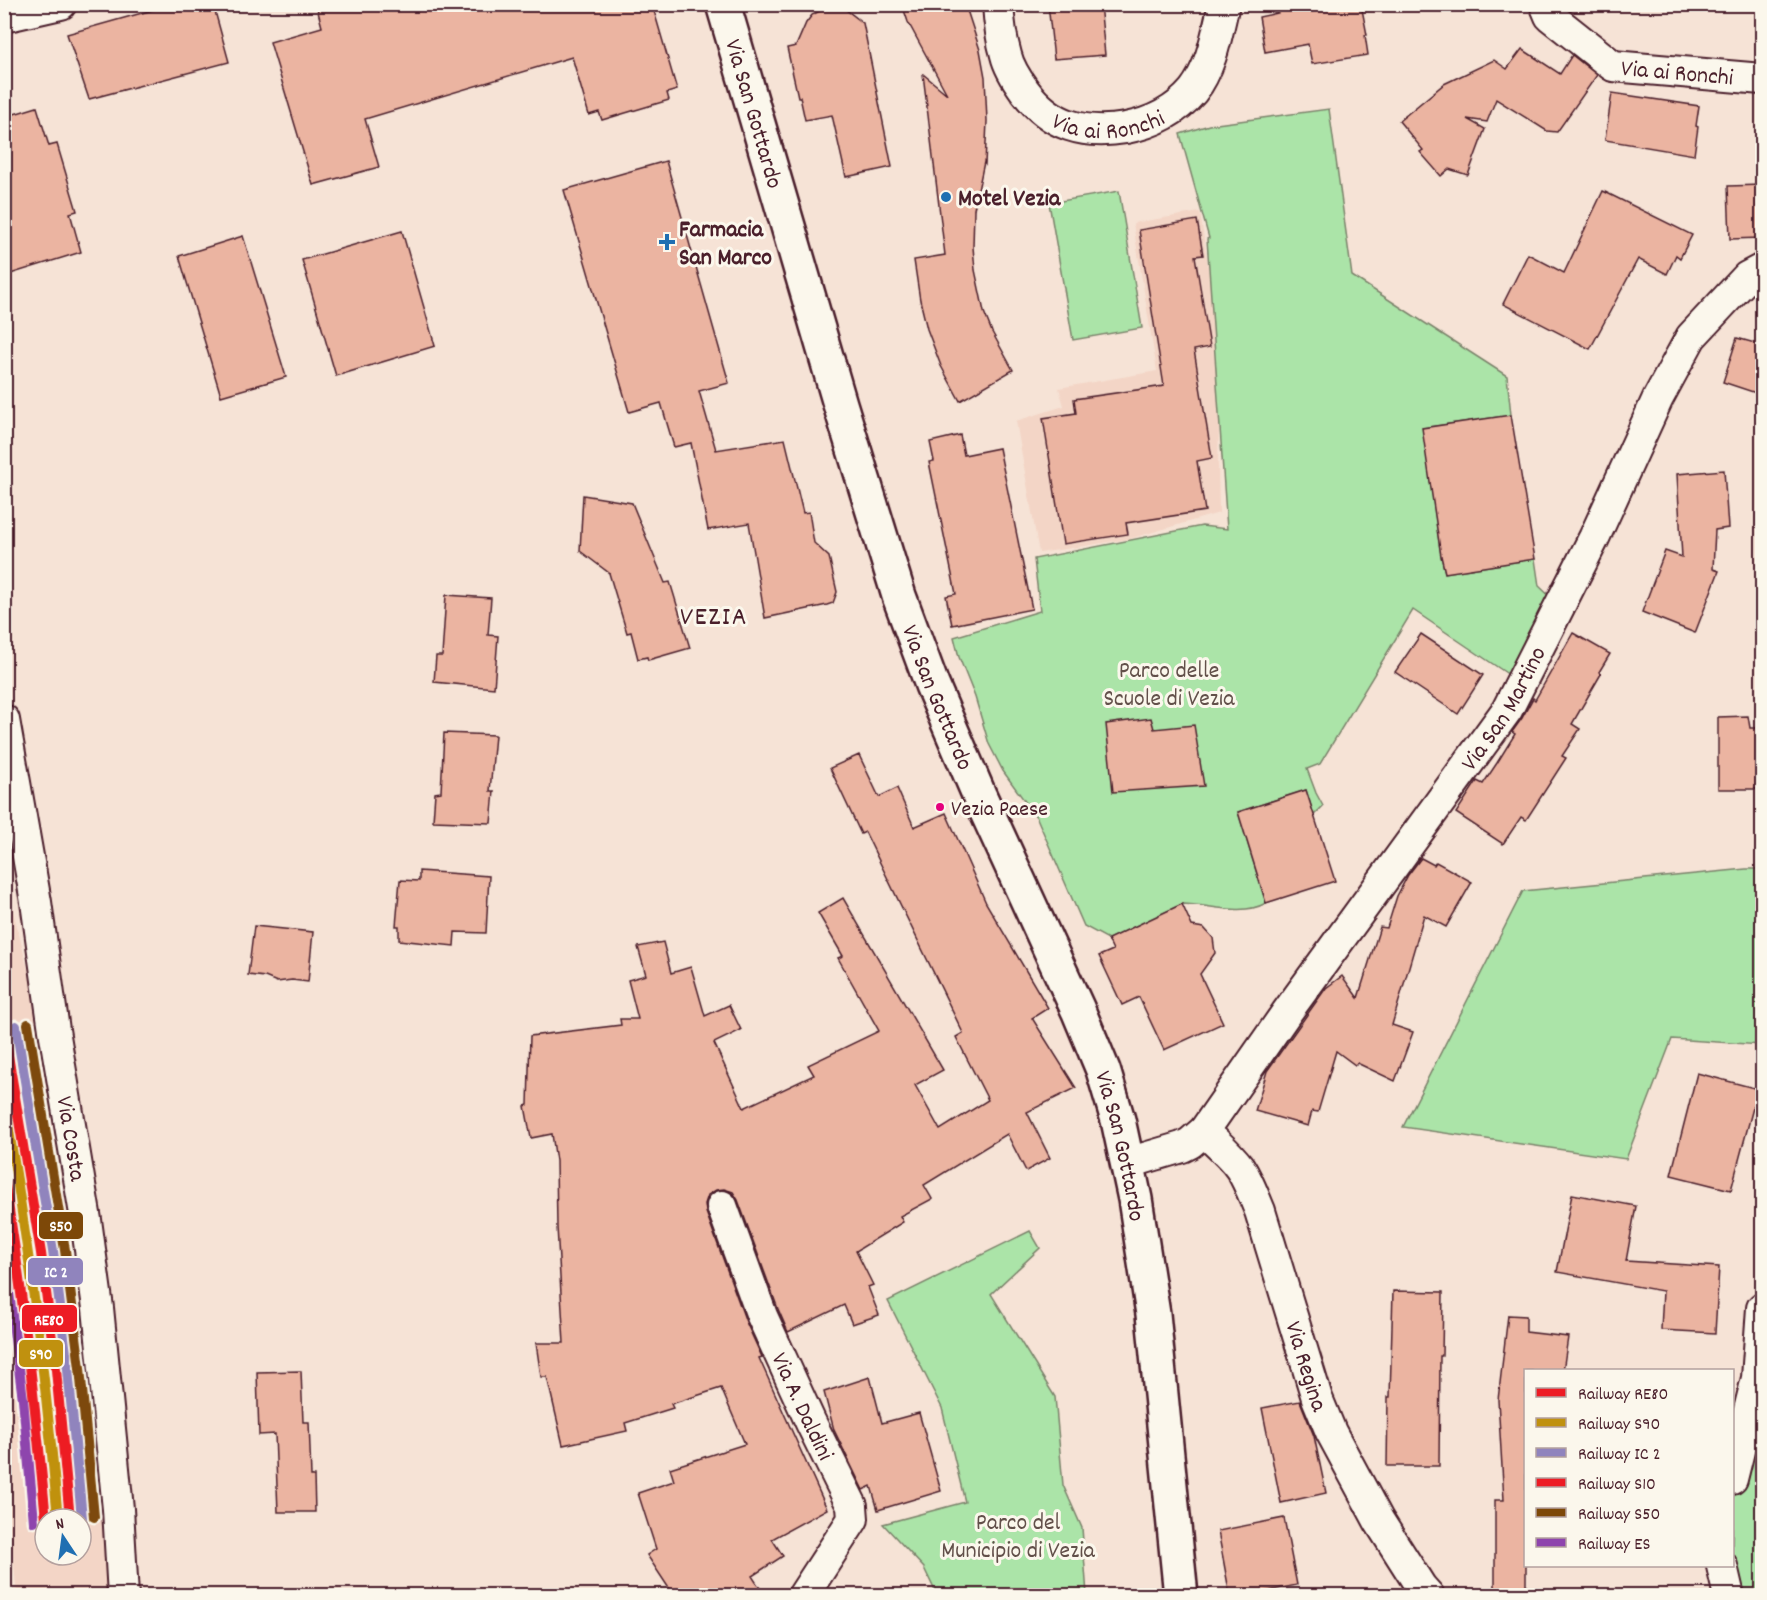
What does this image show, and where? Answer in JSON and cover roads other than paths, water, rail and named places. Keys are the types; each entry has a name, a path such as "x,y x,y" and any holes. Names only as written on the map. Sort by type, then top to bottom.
{"main road":[{"name":"Via San Gottardo","path":"723,4 846,426 899,596 932,685 980,797 1078,1010 1103,1070 1128,1163 1153,1314 1181,1596"}],"street":[{"path":"4,17 61,4"},
{"name":"Via ai Ronchi","path":"998,4 1000,32 1006,56 1016,78 1034,103 1049,117 1069,126 1092,130 1113,130 1137,126 1161,117 1180,104 1194,89 1205,71 1214,46 1224,4"},
{"name":"Via ai Ronchi","path":"1545,4 1550,16 1613,66 1762,79"},
{"name":"Via San Martino","path":"1204,1131 1287,1012 1507,710 1594,538 1658,398 1691,337 1747,277 1762,269"},
{"name":"Via Costa","path":"4,720 36,902 97,1297 118,1509 123,1596"},
{"path":"1128,1163 1182,1147 1204,1131"},
{"name":"Via Regina","path":"1204,1131 1229,1155 1249,1184 1260,1211 1317,1398 1331,1432 1379,1521 1429,1596"},
{"name":"Via A. Daldini","path":"722,1206 762,1316 852,1506 853,1519 803,1596"},
{"path":"1734,1471 1757,1378 1762,1308"},
{"path":"1722,1567 1729,1596"}],"rail line":[{"name":"S50","path":"28,1024 65,1250 80,1368 94,1517"},
{"name":"RE80","path":"4,1031 41,1253 56,1370 69,1507"},
{"name":"S90","path":"4,1100 36,1309 57,1507"},
{"name":"S10","path":"4,1179 28,1349 45,1507"},
{"name":"ES","path":"4,1255 23,1399 33,1511"}],"place":[{"name":"Motel Vezia","path":"946,197"},
{"name":"Farmacia San Marco","path":"667,242"},
{"name":"Vezia Paese","path":"940,807"}],"district":[{"name":"VEZIA","path":"714,615"}],"park label":[{"name":"Parco delle Scuole di Vezia","path":"1169,683"},
{"name":"Parco del Municipio di Vezia","path":"1018,1535"}]}
